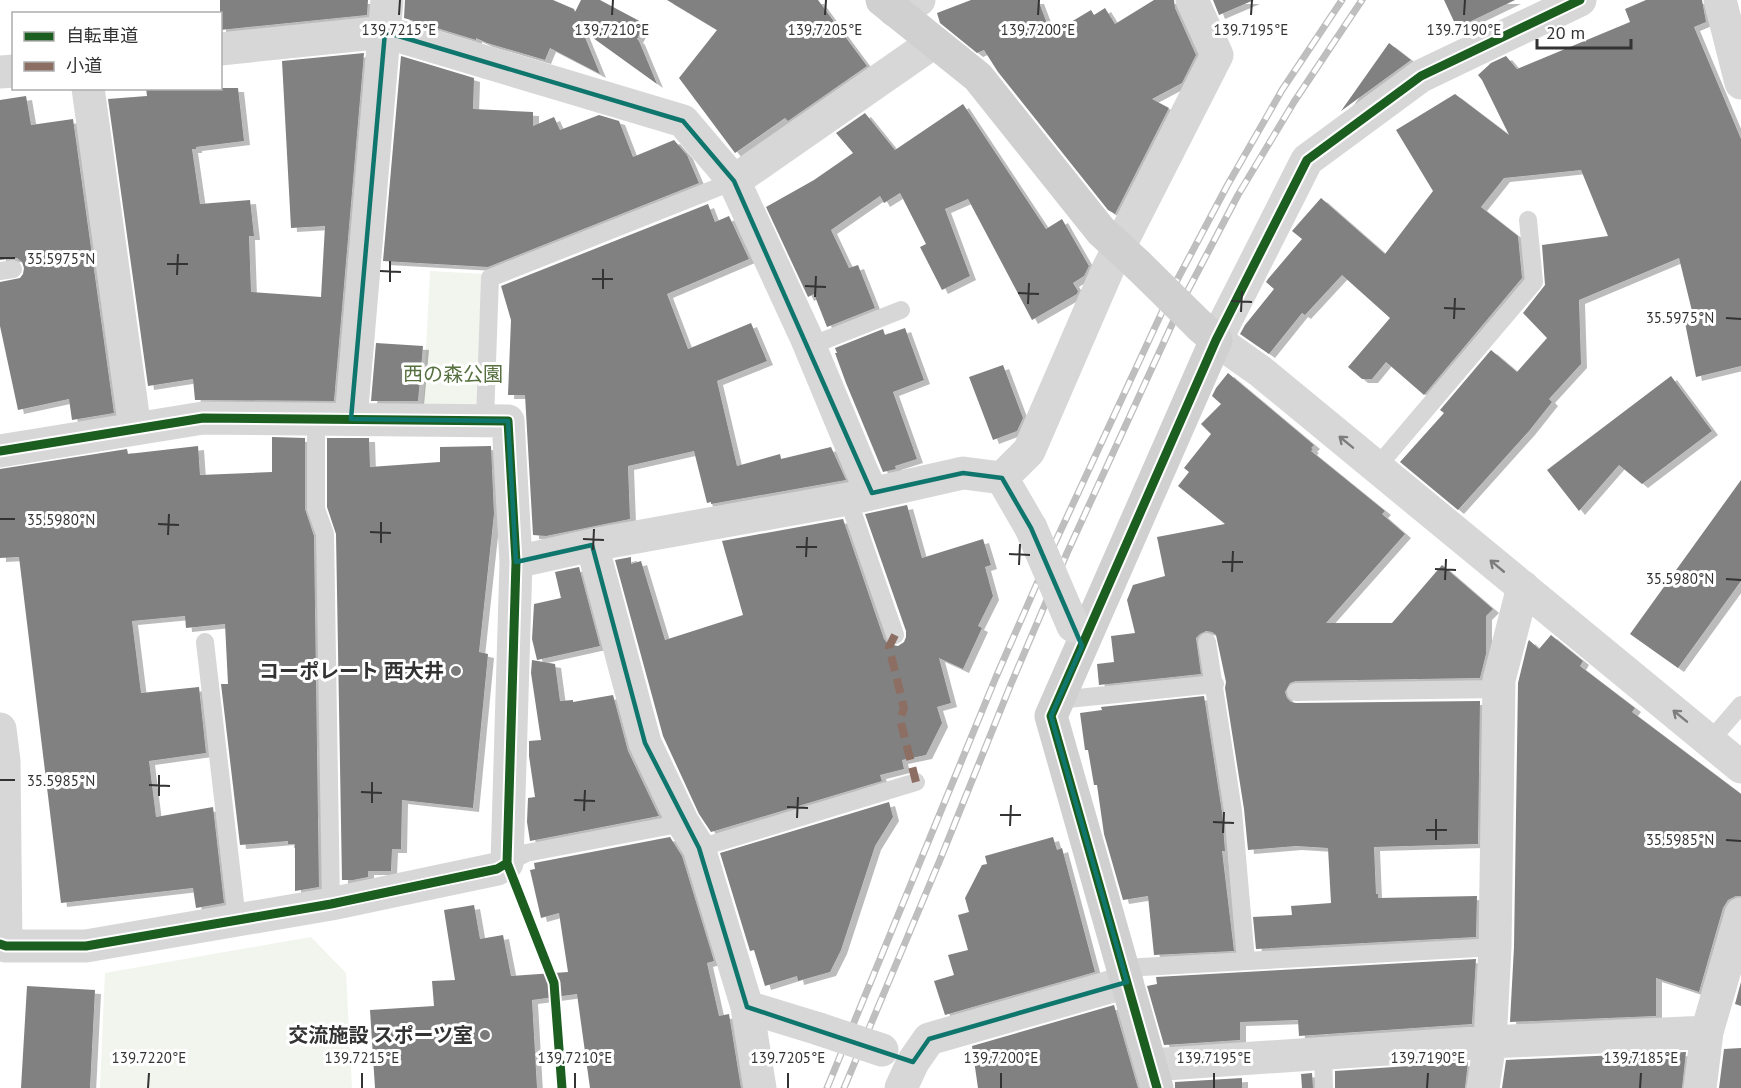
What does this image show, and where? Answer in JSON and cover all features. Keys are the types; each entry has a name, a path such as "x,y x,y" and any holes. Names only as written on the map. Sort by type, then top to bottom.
{"street":[{"path":"351,419 387,0"},
{"path":"1002,478 1029,452 1128,256 1217,55 1192,0"},
{"path":"1580,0 1421,76 1307,160 1208,333 1078,636 1051,716 1154,1076 1323,1053 1490,1042 1707,1032"},
{"path":"1720,0 1741,83"},
{"path":"898,3 934,42 978,77 1101,231 1208,333 1260,371 1741,767"},
{"path":"222,49 385,32 682,121 734,181 810,346 860,496"},
{"path":"734,181 934,42"},
{"path":"88,90 135,429"},
{"path":"0,451 203,418 508,421 516,562 507,863 497,869 331,904 86,946 3,945 0,729"},
{"path":"516,562 592,545 860,496 963,473 1002,478"},
{"path":"1002,478 1031,528 1078,636"},
{"path":"592,545 645,743 691,835 747,1007 760,1088"},
{"path":"1483,1088 1490,1042 1495,947 1499,680 1522,587"},
{"path":"1700,1088 1707,1032 1741,914"},
{"path":"747,1007 819,1029 898,1064 929,1039 1125,975"}],"lane":[{"path":"485,420 490,278 734,181"},
{"path":"1377,467 1534,282 1528,220"},
{"path":"810,346 901,310"},
{"path":"316,419 316,509 326,534 331,904"},
{"path":"860,496 895,635"},
{"path":"205,642 237,920"},
{"path":"1207,642 1233,811 1246,961"},
{"path":"1058,700 1215,684"},
{"path":"1296,692 1499,689"},
{"path":"1710,741 1741,705"},
{"path":"507,863 526,853 691,835 916,782"},
{"path":"1125,975 1246,961 1495,947"},
{"path":"1323,1053 1324,1088"}],"highlighted area":[{"path":"385,32 683,121 734,181 872,493 963,473 1002,478 1031,528 1082,646 1051,716 1127,982 929,1039 913,1062 747,1007 699,848 645,743 592,545 516,562 508,421 351,419"}],"green space":[{"name":"西の森公園","path":"430,271 485,274 479,409 423,408"},
{"path":"311,937 346,973 352,1088 100,1088 105,973"}],"building":[{"path":"220,0 368,0 367,15 222,30 222,12 220,12"},
{"path":"405,0 553,0 574,9 575,12 581,0 600,0 645,24 637,39 657,84 582,30 600,74 550,48 545,60 404,18"},
{"path":"667,0 818,0 867,66 788,121 785,118 735,153 679,78 717,30"},
{"path":"971,0 1038,0 1051,34 1091,10 1094,15 1105,8 1115,24 1154,0 1174,0 1175,8 1196,55 1182,83 1152,99 1169,108 1115,214 1108,210 998,72 984,50 977,53 940,23 937,13"},
{"path":"1213,0 1254,0 1219,15"},
{"path":"1444,0 1515,0 1457,28"},
{"path":"1646,0 1702,0 1706,22 1694,27 1741,139 1741,366 1696,377 1683,313 1692,311 1679,258 1579,300 1581,364 1549,399 1552,402 1529,431 1458,510 1400,462 1444,413 1440,410 1491,350 1517,372 1547,338 1523,313 1545,285 1542,245 1608,236 1581,170 1504,178 1481,207 1518,236 1522,278 1424,395 1386,362 1372,379 1362,379 1348,367 1390,318 1342,275 1305,315 1302,313 1269,354 1240,334 1274,289 1266,282 1302,239 1292,231 1321,198 1385,254 1433,191 1396,130 1455,94 1509,135 1478,75 1491,63 1506,56 1517,69 1630,22 1625,9"},
{"path":"1389,43 1411,60 1341,111"},
{"path":"364,53 334,401 195,400 193,379 148,386 108,99 147,96 146,90 238,88 244,141 192,149 200,204 250,200 254,236 249,236 251,292 321,297 325,226 291,228 282,61"},
{"path":"401,56 474,78 473,109 533,112 533,126 554,117 560,130 599,115 619,121 633,157 674,140 687,155 699,183 488,267 383,261"},
{"path":"26,96 31,125 73,119 114,413 72,420 69,399 18,410 0,326 0,282 20,278 24,268 22,262 17,258 0,260 0,100"},
{"path":"963,104 1046,229 1062,219 1089,266 1084,276 1073,283 1078,291 1077,294 1032,320 968,199 945,209 970,276 942,290 920,247 926,244 900,193 884,203 880,196 831,230 849,268 858,265 875,308 827,327 814,294 808,297 766,207 814,180 853,153 836,133 865,113 895,150"},
{"path":"708,204 715,222 729,216 749,259 667,294 688,349 751,323 767,361 717,381 737,466 780,454 781,459 831,447 846,480 711,504 711,502 707,503 694,451 628,466 630,519 546,536 533,535 525,395 508,395 511,320 501,286"},
{"path":"905,328 924,380 893,392 917,459 895,466 896,469 883,472 846,383 835,348 883,329 885,335"},
{"path":"376,343 423,346 418,401 371,401"},
{"path":"1003,365 1023,418 1017,431 993,440 969,377"},
{"path":"1228,373 1314,445 1311,451 1385,511 1382,514 1405,534 1326,623 1392,623 1442,565 1493,609 1486,616 1486,654 1480,678 1296,681 1290,683 1285,692 1291,702 1296,703 1480,701 1478,844 1374,847 1378,898 1477,896 1476,937 1256,949 1253,917 1292,915 1291,906 1331,903 1328,848 1296,846 1248,850 1226,682 1216,635 1206,631 1196,638 1201,674 1099,685 1097,664 1114,662 1111,636 1135,633 1127,600 1133,585 1165,576 1157,537 1225,524 1178,486 1189,472 1184,468 1211,434 1201,424 1221,404 1212,396"},
{"path":"1671,376 1712,431 1642,484 1619,465 1579,511 1547,470"},
{"path":"272,437 305,438 305,509 314,536 319,887 295,891 295,844 288,844 288,841 240,845 221,684 228,684 225,624 186,628 185,616 132,621 141,693 199,687 206,753 149,761 156,817 213,807 224,903 196,908 193,888 61,903 19,557 0,558 0,469 127,449 128,454 198,446 200,475 272,472"},
{"path":"327,438 369,438 370,467 440,462 440,447 491,446 494,514 479,652 488,654 473,808 402,800 401,849 392,849 391,871 368,871 368,877 353,880 342,880 336,534 327,507"},
{"path":"1741,480 1741,581 1678,668 1630,634"},
{"path":"907,505 922,558 983,539 991,565 985,567 993,596 978,626 982,628 963,669 939,658 951,703 937,707 942,723 926,755 902,760 904,769 880,775 882,781 711,832 699,814 663,736 615,560 631,557 631,564 641,561 665,640 743,615 722,541 843,519 884,639 888,644 898,646 904,642 906,631 865,514"},
{"path":"579,567 600,646 537,660 532,639 534,604 561,598 555,572"},
{"path":"1551,635 1583,661 1580,666 1635,708 1632,712 1741,794 1741,896 1728,900 1723,908 1699,992 1656,978 1656,1016 1510,1022 1514,947 1518,683 1529,640 1539,649"},
{"path":"532,660 555,664 560,701 573,700 573,702 613,695 628,751 659,816 530,841 527,822 528,798 535,797 529,741 541,740 531,673"},
{"path":"1204,696 1222,812 1225,851 1222,851 1234,951 1154,955 1148,896 1123,900 1104,834 1097,785 1094,785 1088,750 1085,750 1080,713 1102,710 1101,707"},
{"path":"889,802 893,817 875,846 841,950 830,972 798,981 797,976 765,986 754,950 750,951 720,853"},
{"path":"670,837 682,856 714,961 707,963 719,1016 729,1014 741,1088 590,1088 577,994 532,1000 537,1088 375,1088 370,1010 434,1006 432,981 455,980 444,910 474,905 480,939 503,935 511,976 568,972 559,913 541,918 530,870 535,869 534,863"},
{"path":"1053,837 1057,850 1062,848 1095,972 945,1015 934,981 954,975 948,955 968,950 958,915 969,912 965,898 982,865 987,864 985,856"},
{"path":"1476,959 1472,1024 1299,1036 1298,1020 1240,1022 1240,1040 1164,1045 1147,986 1157,984 1156,977"},
{"path":"1741,982 1741,1006 1735,1004"},
{"path":"27,986 95,990 90,1088 21,1088"},
{"path":"1114,1005 1138,1088 978,1088 972,1046"},
{"path":"1741,1048 1741,1088 1719,1088 1724,1049"},
{"path":"1686,1052 1682,1088 1502,1088 1506,1060"},
{"path":"1468,1062 1465,1088 1335,1088 1335,1071"},
{"path":"1312,1073 1313,1088 1302,1088 1301,1074"},
{"path":"1242,1078 1242,1088 1175,1088 1175,1082"}],"railway":[{"path":"827,1088 996,677 1053,547 1175,284 1282,90 1342,0"},
{"path":"844,1088 1067,553 1186,294 1238,195 1294,102 1362,0"}],"marked path":[{"path":"895,635 889,647 904,708 900,719 916,782"}],"cycle path":[{"path":"1157,1088 1051,716 1216,340 1307,160 1421,76 1580,0"},
{"path":"0,451 203,418 508,421 516,562 507,863 497,869 331,904 86,946 6,946 0,944"},
{"path":"507,863 554,983 562,1088"}],"place":[{"name":"コーポレート 西大井","path":"456,671"},
{"name":"交流施設 スポーツ室","path":"485,1035"}]}
